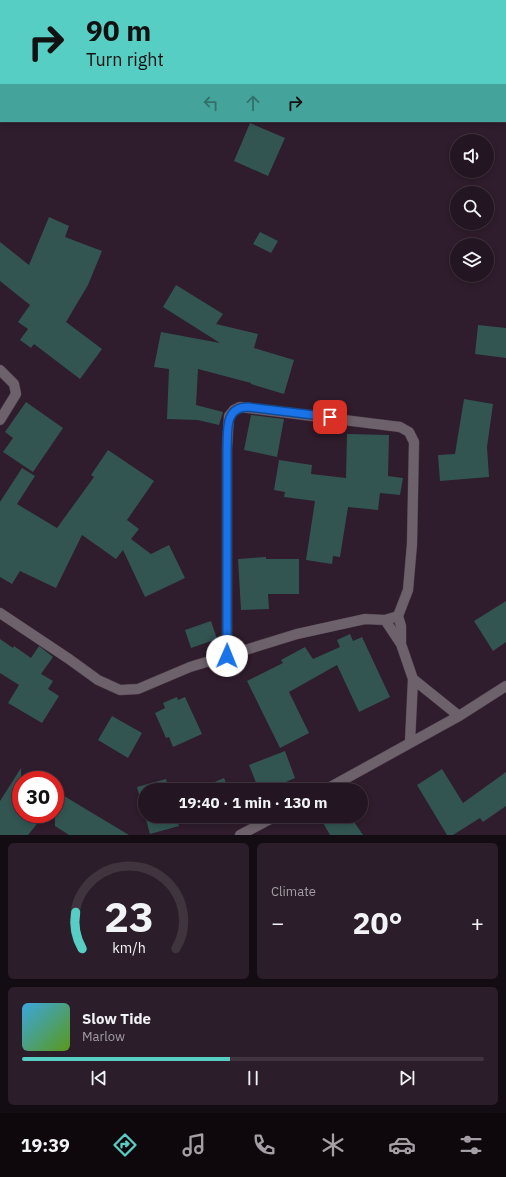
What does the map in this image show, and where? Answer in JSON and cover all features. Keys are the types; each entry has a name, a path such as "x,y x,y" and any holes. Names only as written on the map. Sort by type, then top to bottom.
{"street":[{"path":"0,370 14,384 16,394 0,420"},
{"path":"227,656 227,448 229,416 234,410 240,407 400,426 409,432 414,442 412,544 408,590 398,616 401,626 401,644"},
{"path":"0,614 70,659 98,680 120,690 138,689 190,668 297,634 358,620 385,620 398,616"},
{"path":"385,620 401,644 413,679 410,742"},
{"path":"413,679 459,716"},
{"path":"338,783 459,716 506,686"},
{"path":"240,835 263,823"}],"building":[{"path":"250,123 285,138 268,176 234,161"},
{"path":"49,217 69,226 65,237 102,251 88,285 66,322 102,349 80,379 34,344 31,348 20,340 28,329 18,322 30,305 0,281 0,242 29,265"},
{"path":"260,232 278,241 271,253 253,244"},
{"path":"176,285 223,314 216,324 258,334 254,348 294,360 284,394 251,383 198,369 196,405 223,412 219,425 198,420 167,419 169,369 154,367 161,332 220,343 163,307"},
{"path":"478,325 506,328 506,358 475,354"},
{"path":"464,399 493,404 487,447 489,477 440,481 438,455 455,454"},
{"path":"26,402 63,428 33,472 3,452 13,438 5,432"},
{"path":"251,415 284,419 277,457 244,450"},
{"path":"347,434 389,435 388,476 403,478 400,495 380,493 378,510 348,507 340,557 333,556 332,564 306,560 315,501 284,497 285,492 274,490 279,460 312,465 311,474 346,478"},
{"path":"108,450 154,481 127,520 139,529 131,539 151,554 169,545 185,578 145,597 123,550 116,559 82,535 56,588 20,571 12,584 0,577 0,502 22,468 35,476 17,504 57,528 94,477 91,475"},
{"path":"266,557 266,559 299,559 299,594 268,594 269,609 241,610 238,559"},
{"path":"506,601 506,642 493,651 474,621"},
{"path":"211,621 217,639 191,648 185,630"},
{"path":"350,634 353,641 362,637 390,697 359,712 337,665 289,692 309,733 280,748 247,681 283,663 281,660 305,647 313,659 340,647 337,640"},
{"path":"0,639 13,648 14,646 31,658 39,646 53,657 41,674 53,681 48,689 59,696 42,723 8,703 19,685 0,673"},
{"path":"177,697 178,700 185,697 202,734 173,747 169,737 166,738 155,713 165,708 163,703"},
{"path":"112,716 142,733 128,758 98,740"},
{"path":"285,751 295,778 286,783 256,783 249,765"},
{"path":"442,769 463,803 506,772 506,806 483,822 480,818 453,835 447,835 417,785"},
{"path":"224,778 226,783 212,783"},
{"path":"166,779 167,783 152,783"},
{"path":"12,782 12,823 38,823 28,835 0,835 0,801"},
{"path":"64,796 129,835 69,835 55,826 55,823 64,823"},
{"path":"147,823 178,823 179,826 150,834"},
{"path":"323,823 355,823 363,835 330,835"}],"route":[{"path":"227,656 226,549 227,448 229,416 234,410 240,407 248,407 330,417"}]}
